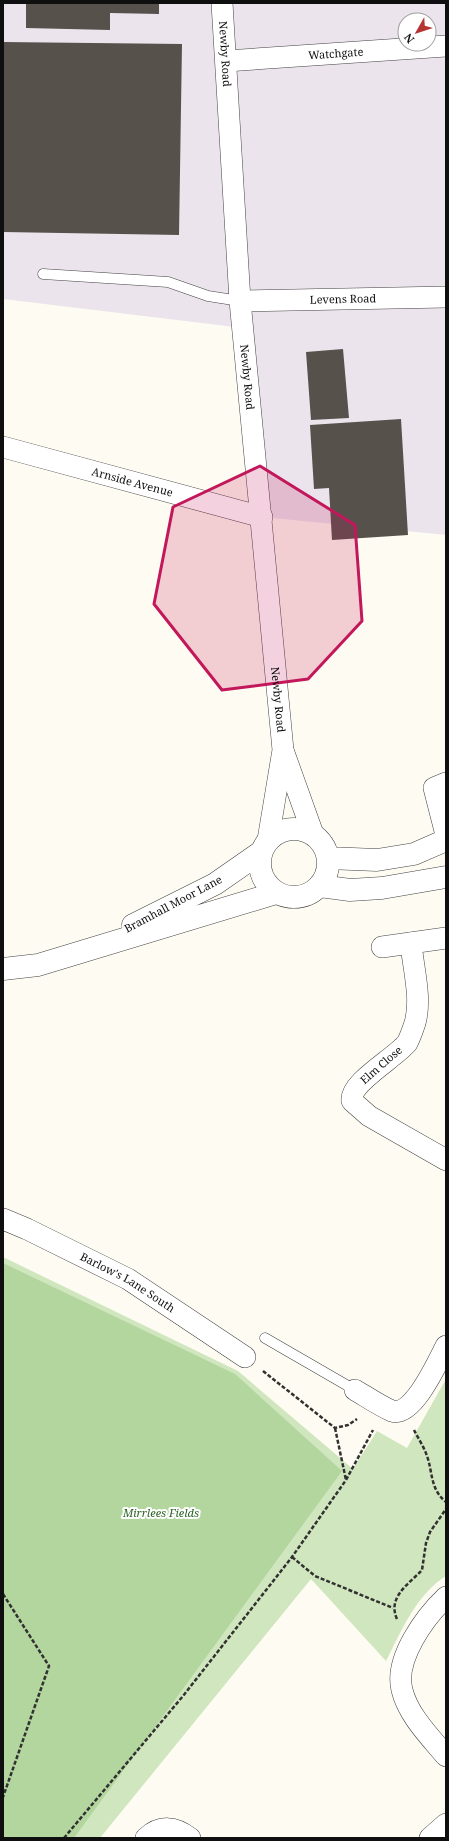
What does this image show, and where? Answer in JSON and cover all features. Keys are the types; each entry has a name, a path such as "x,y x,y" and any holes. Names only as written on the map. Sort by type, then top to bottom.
{"street":[{"name":"Newby Road","path":"222,3 240,301 262,516 283,750 313,834"},
{"name":"Watchgate","path":"226,61 446,46"},
{"name":"Levens Road","path":"240,301 446,297"},
{"name":"Arnside Avenue","path":"3,447 262,516"},
{"name":"Newby Road","path":"264,846 283,750"},
{"path":"446,783 434,788 446,835"},
{"path":"290,828 302,829 313,834 322,842 328,858 324,880 311,894 299,897 288,897 276,893 266,884 261,873 259,862 264,846 277,832 290,828"},
{"path":"328,858 384,858 414,854 446,840"},
{"name":"Bramhall Moor Lane","path":"82,951 215,884 264,846"},
{"path":"320,886 350,890 382,888 446,877"},
{"name":"Bramhall Moor Lane","path":"3,970 38,965 276,893"},
{"path":"382,947 446,938"},
{"name":"Elm Close","path":"411,943 417,1005 415,1022 407,1042 379,1068 359,1083 351,1097 352,1101 369,1116 446,1160"},
{"name":"Barlow's Lane South","path":"3,1219 27,1229 128,1279 245,1358"},
{"path":"354,1390 387,1406 410,1406 422,1389 446,1346"},
{"path":"446,1597 431,1612 415,1636 403,1668 400,1681 406,1703 422,1728 446,1756"},
{"path":"430,1838 446,1824"},
{"path":"146,1838 154,1830 165,1828 177,1830 190,1838"}],"lane":[{"path":"43,274 168,282 208,296 240,301"},
{"path":"266,1338 354,1390"}],"path":[{"path":"245,1358 335,1428 346,1480"},
{"path":"335,1428 348,1425 362,1416 387,1406"},
{"path":"64,1838 183,1696 292,1557 346,1480 387,1406"},
{"path":"387,1406 427,1456 431,1478 436,1492 446,1502"},
{"path":"415,1636 399,1624 393,1608 405,1584 422,1570 426,1542 430,1532 446,1509"},
{"path":"292,1557 315,1576 393,1608"},
{"path":"3,1594 49,1666 3,1797"}],"highlighted area":[{"path":"260,466 355,525 362,621 308,679 222,690 154,604 173,507"}],"shaded area":[{"path":"3,3 446,3 446,535 262,517 243,328 3,299"}],"green space":[{"name":"Mirrlees Fields","path":"3,1257 238,1371 353,1469 377,1431 407,1448 446,1379 446,1576 435,1584 418,1603 404,1625 386,1661 311,1579 100,1838 3,1838"},
{"name":"Mirrlees Fields","path":"3,1263 235,1374 342,1471 74,1838 3,1838"}],"building":[{"path":"26,3 159,3 159,14 110,13 110,30 26,28"},
{"path":"3,42 182,44 179,235 3,232"},
{"path":"343,349 349,418 311,420 306,352"},
{"path":"401,419 408,535 332,540 329,488 314,489 310,425"}]}
